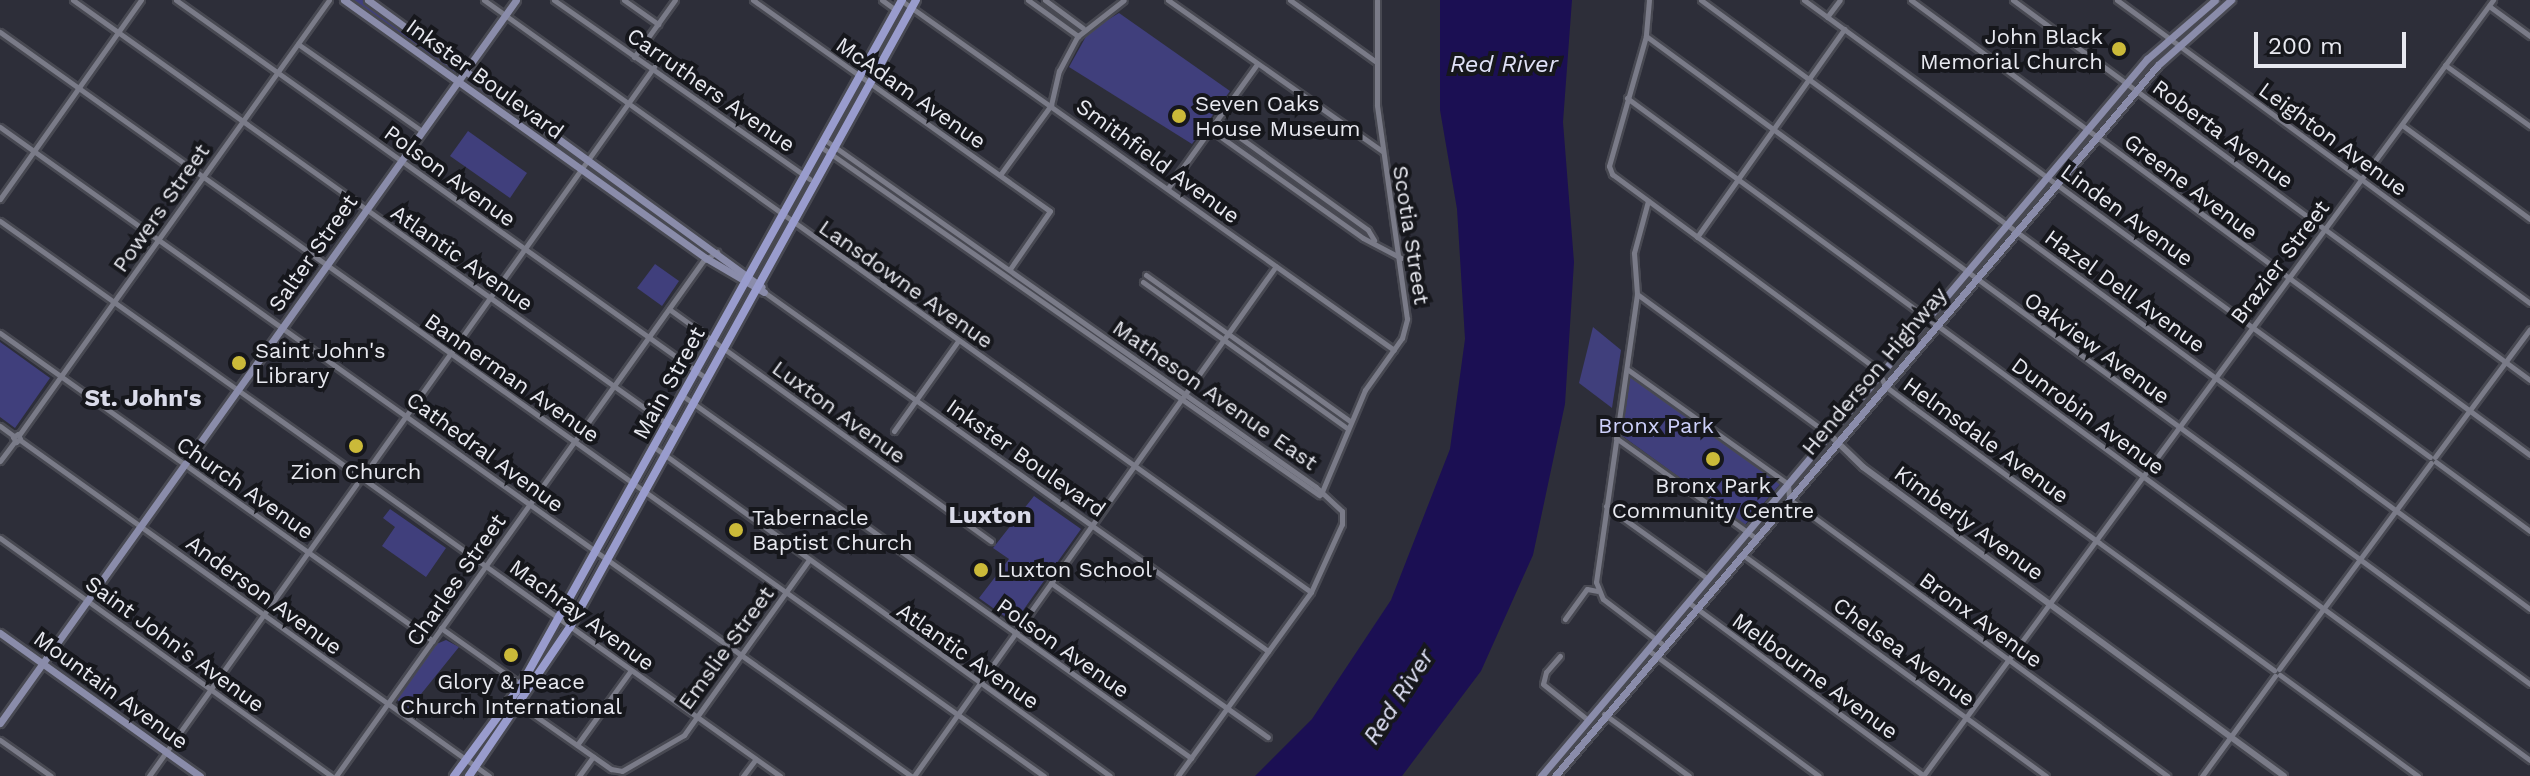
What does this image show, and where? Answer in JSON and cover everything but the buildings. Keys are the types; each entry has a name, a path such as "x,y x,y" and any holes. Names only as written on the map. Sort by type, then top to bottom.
{"main road":[{"name":"Inkster Boulevard","path":"344,0 706,258 759,288"},
{"name":"Inkster Boulevard","path":"368,0 718,252 747,280"},
{"name":"Salter Street","path":"0,723 516,0"},
{"name":"Main Street","path":"454,776 521,685 807,177 902,0"},
{"name":"Henderson Highway","path":"1541,776 2127,84 2169,39 2213,0"},
{"name":"Henderson Highway","path":"1556,776 2136,91 2178,45 2231,0"},
{"name":"Main Street","path":"469,776 521,706 570,627 914,3"},
{"name":"Mountain Avenue","path":"0,633 200,776"},
{"path":"1588,720 1596,727"}],"street":[{"name":"Atlantic Avenue","path":"73,0 677,431"},
{"path":"0,199 141,0"},
{"name":"Polson Avenue","path":"176,0 706,378"},
{"name":"Powers Street","path":"0,461 329,0"},
{"name":"Lansdowne Avenue","path":"484,0 784,214 792,224 1311,592"},
{"name":"Carruthers Avenue","path":"554,0 634,57 654,67 807,177"},
{"path":"624,0 658,24"},
{"path":"634,57 675,0"},
{"name":"McAdam Avenue","path":"753,0 1050,211 1010,269"},
{"path":"882,0 897,10"},
{"name":"Smithfield Avenue","path":"902,0 914,3 1394,350"},
{"path":"1028,0 1078,36"},
{"path":"1045,0 1083,28"},
{"path":"1000,175 1051,105 1059,71 1083,28 1124,0"},
{"path":"1168,0 1382,151"},
{"path":"1290,0 1375,61"},
{"name":"Scotia Street","path":"1320,495 1351,422 1394,350 1407,319 1401,258 1382,151 1375,61 1377,0"},
{"path":"1627,98 1646,36 1649,0"},
{"name":"Hazel Dell Avenue","path":"1701,0 2530,609"},
{"name":"Linden Avenue","path":"1804,0 2530,531"},
{"path":"1827,17 1840,0"},
{"name":"Greene Avenue","path":"1911,0 2530,455"},
{"name":"Roberta Avenue","path":"2013,0 2530,380"},
{"name":"Leighton Avenue","path":"2117,0 2530,303"},
{"path":"2213,0 2216,13"},
{"path":"2491,3 2530,36"},
{"name":"Brazier Street","path":"1923,776 2491,3"},
{"path":"1697,238 1736,177 1844,29"},
{"name":"Bannerman Avenue","path":"0,32 1044,776"},
{"name":"Oakview Avenue","path":"1646,36 2530,684"},
{"path":"298,44 422,131"},
{"path":"1168,188 1257,64"},
{"path":"2445,65 2530,126"},
{"path":"149,776 654,67"},
{"name":"Dunrobin Avenue","path":"1627,98 2530,760"},
{"name":"Helmsdale Avenue","path":"1627,98 1609,166 1648,201 1882,373 1885,386 2418,776"},
{"path":"1217,121 1368,230 1374,241"},
{"path":"2402,125 2530,219"},
{"name":"Cathedral Avenue","path":"0,127 913,776"},
{"path":"1211,130 1363,238 1374,241 1401,258"},
{"name":"Matheson Avenue East","path":"823,143 1010,269 1320,495"},
{"name":"Matheson Avenue East","path":"833,149 1005,275 1320,495"},
{"path":"1597,591 1606,506 1637,294 1634,253 1648,201"},
{"name":"Machray Avenue","path":"0,221 780,776"},
{"name":"Charles Street","path":"334,776 706,258 718,252"},
{"path":"913,776 1276,266"},
{"path":"1005,275 1010,269"},
{"path":"1146,275 1351,422"},
{"path":"1143,282 1348,429"},
{"name":"Inkster Boulevard","path":"759,288 1268,651"},
{"name":"Kimberly Avenue","path":"1637,294 1830,435 1835,444 2049,604 2284,776"},
{"name":"Luxton Avenue","path":"669,309 991,541"},
{"path":"2202,776 2530,329"},
{"name":"Church Avenue","path":"0,333 433,641"},
{"path":"894,431 958,341"},
{"path":"1627,369 1788,484 1789,499"},
{"name":"Polson Avenue","path":"683,396 1191,758"},
{"name":"Anderson Avenue","path":"0,426 489,776"},
{"path":"1616,438 1757,539"},
{"name":"Atlantic Avenue","path":"654,447 1110,776"},
{"path":"1178,776 1311,592 1344,516 1320,495"},
{"name":"Bronx Avenue","path":"1789,499 2167,776"},
{"path":"1606,506 1708,579"},
{"name":"Saint John's Avenue","path":"0,538 334,776"},
{"name":"Chelsea Avenue","path":"1743,554 2046,776"},
{"name":"Emslie Street","path":"593,757 622,771 684,735 808,561"},
{"path":"1051,583 1268,737"},
{"path":"1565,619 1587,589 1597,591 1665,646"},
{"name":"Melbourne Avenue","path":"1688,602 1923,776"},
{"path":"441,628 530,692"},
{"path":"1647,650 1819,776"},
{"path":"1560,656 1543,684 1588,720"},
{"path":"577,745 631,670"},
{"path":"511,699 593,757 579,776"},
{"path":"1597,708 1689,776"},
{"path":"0,740 51,776"},
{"path":"743,776 756,759"},
{"path":"1547,768 1556,776"}],"green space":[{"path":"347,0 363,0 453,65 456,73"},
{"path":"1119,13 1230,91 1192,144 1069,67 1089,31"},
{"path":"470,80 582,157 584,163 467,84"},
{"path":"468,131 527,173 510,198 450,156"},
{"path":"655,264 679,281 662,306 637,288"},
{"path":"1593,327 1621,350 1612,408 1579,383"},
{"path":"0,342 50,378 15,428 0,417"},
{"name":"Bronx Park","path":"1633,374 1781,483 1745,525 1621,435 1628,376"},
{"path":"1034,496 1081,529 1014,623 979,598 1009,559 993,548"},
{"path":"390,509 446,548 426,577 382,546 395,527 383,518"},
{"path":"446,640 459,647 413,704 413,712 396,699 434,645"}],"water":[{"name":"Red River","path":"1440,0 1572,0 1563,122 1574,262 1565,404 1533,555 1481,671 1402,776 1255,776 1312,719 1391,600 1450,449 1465,339 1457,209 1440,110"}],"place":[{"name":"John Black Memorial Church","path":"2119,49"},
{"name":"Seven Oaks House Museum","path":"1179,116"},
{"name":"Saint John's Library","path":"239,363"},
{"name":"Zion Church","path":"356,446"},
{"name":"Bronx Park Community Centre","path":"1713,459"},
{"name":"Tabernacle Baptist Church","path":"736,530"},
{"name":"Luxton School","path":"981,570"},
{"name":"Glory & Peace Church International","path":"511,655"}],"district":[{"name":"St. John's","path":"143,399"},
{"name":"Luxton","path":"990,516"}]}
